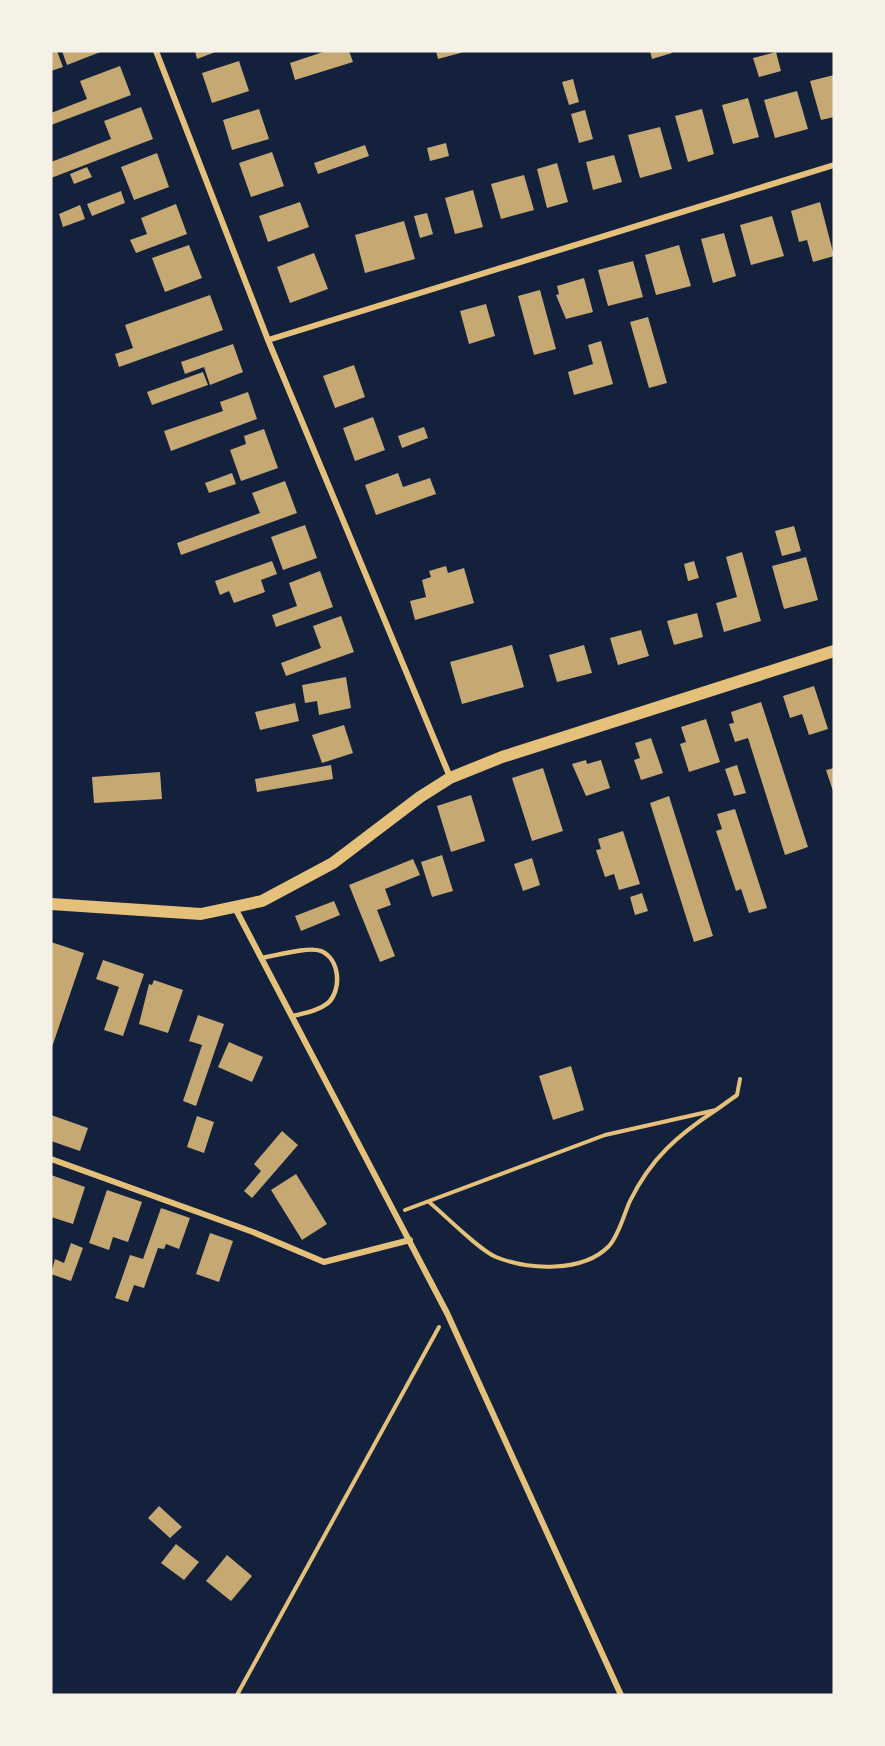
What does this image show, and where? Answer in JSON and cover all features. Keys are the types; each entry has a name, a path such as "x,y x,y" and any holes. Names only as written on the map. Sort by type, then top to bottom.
{"main road":[{"path":"51,904 201,914 262,902 333,863 420,797 450,778 502,758 834,651"}],"street":[{"path":"156,51 268,340 450,778"},
{"path":"268,340 834,165"},
{"path":"234,906 447,1313 621,1695"},
{"path":"51,1159 253,1232 324,1262 410,1240"}],"lane":[{"path":"261,958 311,949 322,951 331,959 337,980 336,991 330,1001 321,1008 293,1016"}],"path":[{"path":"429,1202 494,1256 540,1266 568,1265 594,1257 610,1245 631,1198 663,1150 688,1128 737,1095 740,1079"},
{"path":"396,1213 605,1136 716,1110"},
{"path":"237,1695 447,1313"}],"building":[{"path":"57,51 63,67 51,71 51,52"},
{"path":"62,51 103,51 67,65"},
{"path":"195,51 218,51 197,59"},
{"path":"326,51 349,51 353,62 295,80 290,63"},
{"path":"436,51 464,51 464,52 438,59"},
{"path":"650,51 671,51 672,53 652,59"},
{"path":"776,52 781,71 759,77 753,58"},
{"path":"239,61 249,91 212,103 202,73"},
{"path":"120,66 131,95 51,125 51,113 87,99 80,81"},
{"path":"834,75 834,117 821,120 810,81"},
{"path":"573,79 579,102 569,105 562,82"},
{"path":"797,91 808,129 775,138 764,100"},
{"path":"748,98 759,137 733,144 722,105"},
{"path":"141,107 153,139 51,178 51,162 111,139 104,121"},
{"path":"259,109 269,139 232,150 223,120"},
{"path":"702,109 714,154 688,162 675,116"},
{"path":"585,110 593,139 579,143 571,114"},
{"path":"660,127 672,169 640,178 628,135"},
{"path":"446,143 449,156 430,161 427,148"},
{"path":"365,145 369,156 318,174 314,163"},
{"path":"272,152 284,186 251,197 239,163"},
{"path":"157,153 169,187 134,200 121,167"},
{"path":"614,155 622,182 593,190 586,162"},
{"path":"557,163 568,202 547,208 537,169"},
{"path":"87,167 92,177 74,184 70,174"},
{"path":"524,175 534,210 501,219 491,184"},
{"path":"473,190 483,227 455,234 445,198"},
{"path":"121,191 125,203 92,216 87,204"},
{"path":"300,202 309,227 268,242 259,216"},
{"path":"820,202 834,256 813,262 807,240 799,242 791,211"},
{"path":"176,204 187,234 136,253 130,240 147,234 141,218"},
{"path":"80,205 85,219 63,227 59,214"},
{"path":"427,213 433,234 420,238 414,216"},
{"path":"772,216 784,256 751,265 740,225"},
{"path":"404,221 415,259 365,273 355,235"},
{"path":"724,233 736,276 713,283 701,239"},
{"path":"189,245 202,278 165,292 152,258"},
{"path":"679,245 691,286 656,295 645,255"},
{"path":"314,253 328,289 290,303 277,267"},
{"path":"633,261 643,297 608,306 598,270"},
{"path":"584,278 593,312 566,319 556,295 559,294 557,286"},
{"path":"540,290 556,349 534,355 518,296"},
{"path":"210,295 223,330 119,367 115,354 133,348 125,325"},
{"path":"486,304 495,336 469,344 460,311"},
{"path":"648,317 667,383 649,388 630,322"},
{"path":"601,341 613,384 574,395 568,372 593,364 588,345"},
{"path":"233,344 243,372 210,385 204,367 185,374 181,362"},
{"path":"354,365 365,397 335,408 323,376"},
{"path":"203,372 208,385 152,405 147,392"},
{"path":"248,392 257,419 171,451 164,431 223,411 220,402"},
{"path":"373,417 385,450 355,461 343,428"},
{"path":"424,427 428,438 402,448 398,436"},
{"path":"264,429 278,468 241,481 230,450 246,444 244,436"},
{"path":"232,473 236,484 209,493 205,483"},
{"path":"398,473 403,487 430,478 436,494 376,515 365,485"},
{"path":"285,481 297,513 181,555 177,543 260,513 252,493"},
{"path":"305,525 317,558 283,570 271,537"},
{"path":"794,526 801,551 782,556 775,531"},
{"path":"742,552 761,621 724,632 716,603 737,597 726,557"},
{"path":"806,557 818,600 784,609 772,566"},
{"path":"272,561 277,574 261,580 265,592 234,603 229,591 220,595 215,581"},
{"path":"694,561 699,578 688,581 684,564"},
{"path":"446,566 448,573 464,568 474,603 415,620 410,601 426,597 422,580 431,577 429,571"},
{"path":"320,571 333,607 276,627 272,615 297,606 289,583"},
{"path":"697,613 703,637 674,645 667,621"},
{"path":"341,616 354,652 286,676 281,663 321,648 313,626"},
{"path":"641,630 649,656 618,665 610,638"},
{"path":"512,645 524,687 462,704 450,662"},
{"path":"584,645 592,673 557,682 549,655"},
{"path":"346,677 351,708 319,715 317,701 305,703 302,685"},
{"path":"814,686 828,729 809,735 802,714 790,718 783,696"},
{"path":"761,702 808,847 785,855 748,738 735,742 729,724 734,723 731,712"},
{"path":"295,703 299,721 260,730 255,712"},
{"path":"706,719 720,762 689,772 680,744 686,742 681,727"},
{"path":"344,725 353,753 322,763 312,735"},
{"path":"651,738 663,773 641,780 634,760 640,758 635,743"},
{"path":"586,760 587,764 601,760 610,788 586,796 572,764"},
{"path":"331,765 333,779 257,792 255,779"},
{"path":"737,765 746,793 734,796 725,769"},
{"path":"543,768 563,831 532,841 512,778"},
{"path":"834,768 834,794 826,770"},
{"path":"160,772 162,799 94,803 92,777"},
{"path":"471,795 485,841 451,852 437,806"},
{"path":"669,796 713,936 694,942 650,803"},
{"path":"735,809 767,908 749,913 741,889 736,891 716,831 722,829 717,814"},
{"path":"623,831 640,884 619,890 614,874 605,877 596,850 601,849 598,839"},
{"path":"442,855 453,891 432,897 421,862"},
{"path":"532,858 540,885 523,891 514,864"},
{"path":"413,859 420,875 385,889 391,905 377,910 395,956 380,962 349,885"},
{"path":"642,893 648,911 635,915 630,897"},
{"path":"334,901 340,915 301,931 295,916"},
{"path":"51,942 84,953 51,1050"},
{"path":"103,960 144,974 123,1036 104,1030 119,987 96,979"},
{"path":"154,980 183,990 168,1033 139,1024 149,984 152,985"},
{"path":"198,1015 224,1024 196,1106 183,1101 202,1045 189,1041"},
{"path":"229,1042 263,1057 252,1082 218,1067"},
{"path":"571,1066 584,1110 553,1120 539,1076"},
{"path":"51,1115 88,1128 80,1151 51,1141"},
{"path":"197,1116 214,1122 204,1153 187,1147"},
{"path":"282,1131 298,1145 252,1198 244,1191 261,1171 254,1164"},
{"path":"296,1174 327,1224 302,1240 271,1190"},
{"path":"51,1175 85,1187 73,1224 51,1217"},
{"path":"107,1190 142,1202 128,1242 113,1237 109,1250 89,1243"},
{"path":"161,1208 190,1218 179,1249 166,1244 164,1249 158,1248 144,1288 134,1285 128,1302 115,1298 130,1255 143,1259"},
{"path":"210,1233 233,1241 219,1282 196,1274"},
{"path":"71,1243 83,1248 71,1281 51,1274 55,1259 64,1263"},
{"path":"159,1506 182,1527 170,1538 148,1518"},
{"path":"176,1544 199,1562 184,1580 161,1563"},
{"path":"227,1555 252,1576 231,1601 206,1581"}]}
